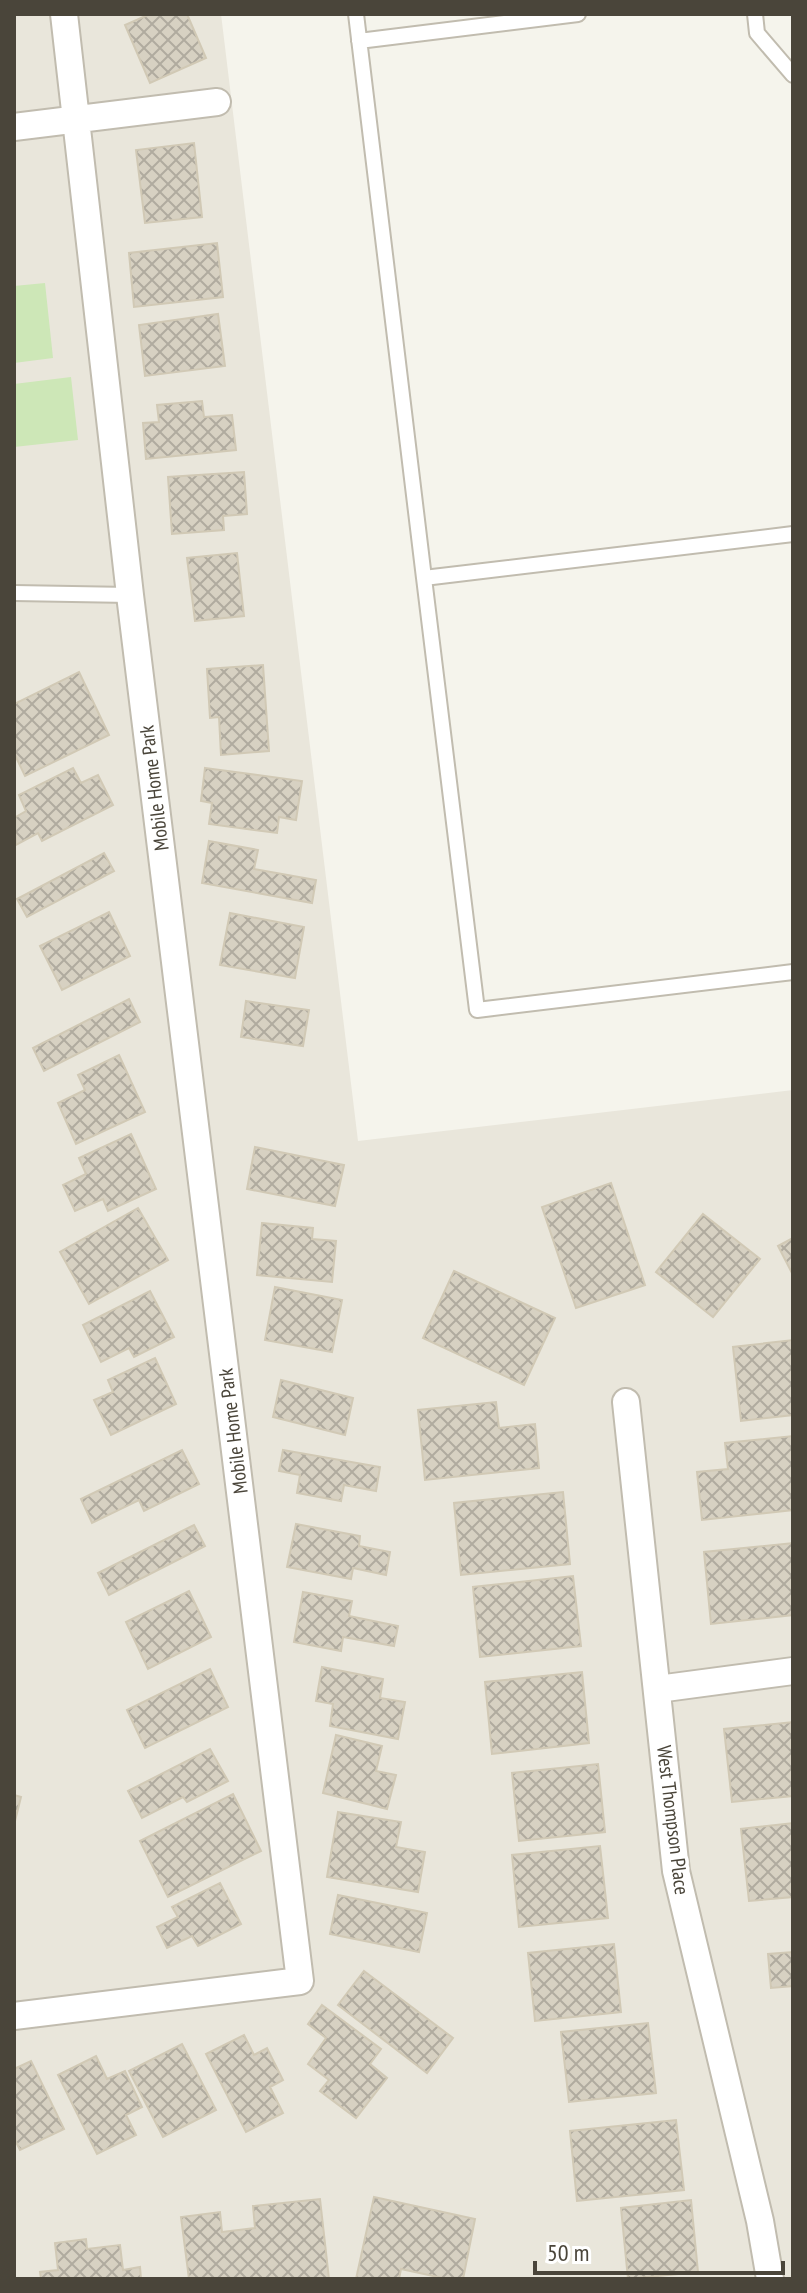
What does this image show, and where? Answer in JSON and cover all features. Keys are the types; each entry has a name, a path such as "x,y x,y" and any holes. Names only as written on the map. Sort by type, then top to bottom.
{"street":[{"name":"Mobile Home Park","path":"14,2016 300,1981 130,595 64,14"},
{"path":"14,127 217,102"},
{"name":"West Thompson Place","path":"626,1402 676,1871 760,2221 770,2279"},
{"path":"658,1689 793,1671"}],"lane":[{"path":"356,14 477,1010 793,972"},
{"path":"359,41 578,14"},
{"path":"755,14 757,33 793,75"},
{"path":"424,578 793,534"},
{"path":"14,593 130,595"}],"shaded area":[{"path":"14,14 221,14 358,1141 793,1090 793,2279 14,2279"}],"green space":[{"path":"45,283 53,358 14,363 14,286"},
{"path":"71,377 78,440 14,447 14,384"}],"building":[{"path":"150,14 187,14 206,58 150,83 125,25"},
{"path":"194,143 202,217 145,223 136,150"},
{"path":"217,243 223,297 134,307 129,253"},
{"path":"218,314 225,366 145,376 139,325"},
{"path":"202,401 204,417 232,415 236,450 146,459 143,423 159,422 157,405"},
{"path":"244,472 247,514 223,516 224,530 172,534 168,477"},
{"path":"237,553 244,616 195,621 187,558"},
{"path":"263,665 269,751 221,755 219,717 210,718 207,669"},
{"path":"79,672 109,735 25,776 14,753 14,704"},
{"path":"73,768 81,783 98,775 113,805 42,841 38,833 16,845 14,818 26,811 19,795"},
{"path":"205,768 302,781 296,820 279,817 277,833 209,824 212,803 201,801"},
{"path":"209,841 258,850 254,869 316,880 312,903 202,883"},
{"path":"104,853 114,871 27,917 17,899"},
{"path":"109,912 130,956 62,990 40,946"},
{"path":"230,913 304,927 295,978 220,965"},
{"path":"129,999 140,1022 44,1071 33,1048"},
{"path":"246,1001 309,1010 303,1046 241,1037"},
{"path":"119,1055 145,1112 76,1144 58,1103 85,1090 78,1075"},
{"path":"131,1134 156,1189 108,1211 103,1199 75,1211 63,1185 86,1174 79,1158"},
{"path":"255,1147 344,1165 335,1206 247,1189"},
{"path":"611,1183 645,1285 576,1308 542,1207"},
{"path":"138,1208 168,1260 89,1304 60,1252"},
{"path":"703,1214 760,1259 713,1317 656,1272"},
{"path":"262,1223 313,1228 312,1239 336,1241 332,1282 257,1275"},
{"path":"793,1238 793,1275 778,1246"},
{"path":"454,1271 555,1318 524,1385 423,1338"},
{"path":"275,1287 342,1300 332,1352 265,1340"},
{"path":"150,1291 174,1337 134,1357 129,1348 101,1362 83,1325"},
{"path":"793,1340 793,1415 741,1421 733,1347"},
{"path":"155,1358 176,1404 111,1435 94,1400 113,1392 108,1380"},
{"path":"281,1380 353,1398 345,1435 273,1417"},
{"path":"496,1402 499,1428 535,1424 539,1468 425,1480 418,1410"},
{"path":"793,1436 793,1510 702,1520 697,1472 728,1469 725,1443"},
{"path":"182,1450 199,1484 144,1511 139,1500 92,1523 81,1499"},
{"path":"283,1450 380,1467 376,1491 344,1485 341,1501 297,1493 300,1475 279,1471"},
{"path":"563,1492 570,1564 461,1575 454,1503"},
{"path":"296,1524 360,1536 359,1546 390,1552 386,1575 353,1568 351,1579 287,1567"},
{"path":"194,1525 205,1546 109,1595 98,1573"},
{"path":"793,1543 793,1615 711,1624 704,1552"},
{"path":"573,1576 581,1646 480,1657 473,1587"},
{"path":"189,1591 211,1637 148,1669 126,1622"},
{"path":"303,1592 352,1601 349,1616 398,1626 394,1646 343,1637 341,1651 294,1642"},
{"path":"322,1667 383,1679 380,1698 405,1702 398,1739 330,1726 333,1704 316,1701"},
{"path":"210,1669 228,1707 145,1748 127,1710"},
{"path":"582,1672 589,1743 492,1754 485,1682"},
{"path":"793,1722 793,1796 732,1802 724,1729"},
{"path":"336,1735 382,1746 376,1771 396,1775 387,1809 323,1793"},
{"path":"210,1749 228,1781 187,1802 183,1797 142,1818 128,1791"},
{"path":"598,1764 605,1832 519,1841 512,1773"},
{"path":"233,1794 261,1851 168,1897 140,1841"},
{"path":"14,1795 21,1797 14,1825"},
{"path":"338,1812 401,1822 396,1847 425,1852 418,1892 327,1877"},
{"path":"793,1823 793,1897 749,1901 741,1829"},
{"path":"600,1846 608,1918 519,1927 512,1855"},
{"path":"220,1883 241,1924 198,1946 192,1936 167,1948 157,1927 178,1917 172,1907"},
{"path":"338,1895 427,1913 419,1952 330,1934"},
{"path":"614,1944 621,2012 535,2021 528,1953"},
{"path":"793,1952 793,1986 771,1988 768,1954"},
{"path":"364,1971 453,2038 427,2073 338,2005"},
{"path":"322,2005 381,2049 370,2064 387,2078 356,2118 320,2091 329,2080 308,2064 326,2038 308,2024"},
{"path":"648,2023 656,2093 569,2102 561,2032"},
{"path":"244,2035 254,2055 267,2048 283,2080 270,2087 283,2113 246,2132 206,2054"},
{"path":"182,2044 216,2110 163,2137 129,2071"},
{"path":"96,2056 107,2079 125,2071 142,2107 126,2115 136,2135 97,2154 58,2075"},
{"path":"31,2061 64,2129 20,2150 14,2138 14,2069"},
{"path":"676,2120 684,2190 577,2201 570,2131"},
{"path":"374,2197 475,2219 463,2279 447,2279 401,2269 399,2279 356,2279"},
{"path":"320,2199 329,2279 189,2279 181,2217 220,2212 222,2232 255,2228 253,2206"},
{"path":"691,2200 698,2272 628,2279 621,2208"},
{"path":"86,2239 87,2249 120,2245 123,2270 140,2267 141,2279 41,2279 40,2272 58,2270 55,2243"}]}
